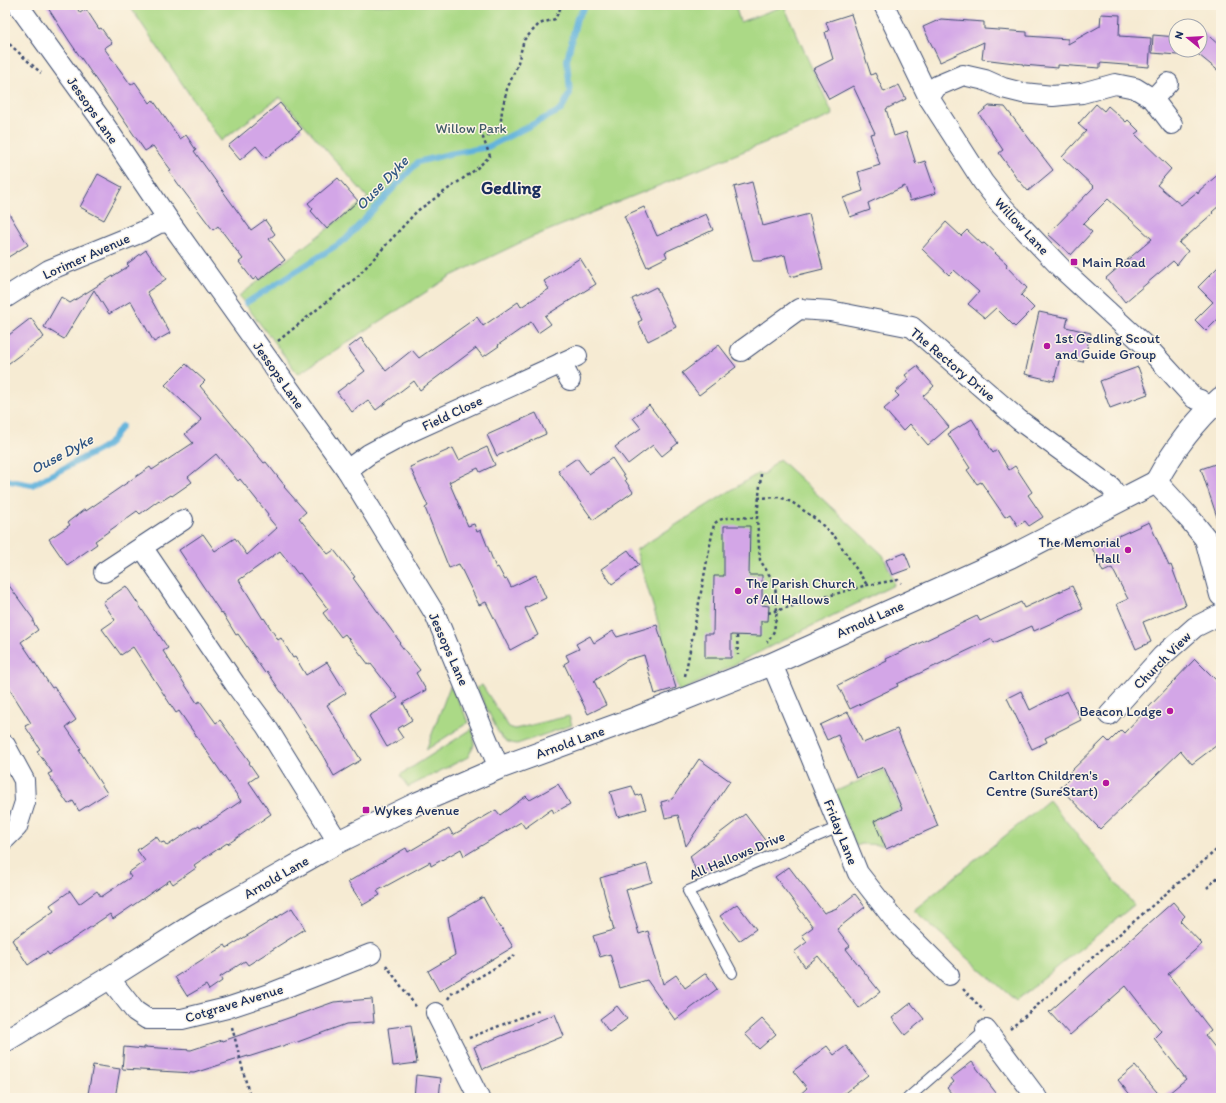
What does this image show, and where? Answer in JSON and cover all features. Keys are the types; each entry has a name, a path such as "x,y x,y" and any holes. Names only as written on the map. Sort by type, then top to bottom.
{"street":[{"name":"Jessops Lane","path":"18,5 102,121 170,222 347,470 435,614 499,768"},
{"name":"Willow Lane","path":"884,5 929,98 983,182 1001,205 1062,269 1151,351 1194,398 1216,403"},
{"path":"929,98 937,86 963,76 986,80 1004,88 1023,93 1053,96 1082,93 1115,84 1135,88 1154,99 1172,124"},
{"path":"1154,99 1168,83"},
{"name":"Lorimer Avenue","path":"5,298 48,270 142,232 159,223 170,222"},
{"name":"The Rectory Drive","path":"741,351 799,309 830,311 912,327 1019,420 1111,487 1119,500"},
{"name":"Field Close","path":"347,470 369,454 410,432 569,366"},
{"path":"1216,403 1178,444 1156,482 1206,539 1221,592"},
{"name":"Arnold Lane","path":"5,1041 204,918 338,842 418,803 499,768 639,717 772,664 1010,557 1156,482"},
{"path":"104,572 182,520"},
{"path":"142,547 235,684 266,726 338,842"},
{"name":"Church View","path":"1109,715 1162,656 1195,627 1221,614"},
{"name":"Friday Lane","path":"772,664 858,873 897,923 954,980"},
{"path":"5,745 24,780 25,802 17,827 5,839"},
{"name":"Cotgrave Avenue","path":"109,978 134,1011 147,1018 182,1019 227,1008 269,994 372,954"},
{"path":"436,1013 479,1098"},
{"path":"989,1028 1038,1098"}],"lane":[{"name":"All Hallows Drive","path":"732,973 688,891 839,827"},
{"path":"908,1098 989,1028"}],"path":[{"path":"263,352 356,278 417,211 474,170 490,156 483,138 500,130 502,110 507,89 517,66 524,40 539,24 555,19 562,5"},
{"path":"761,474 757,518 760,560 776,584 777,611 774,631 766,643"},
{"path":"758,498 779,497 793,503 817,520 835,537 867,585"},
{"path":"685,677 714,524 717,521 728,518 757,518"},
{"path":"768,613 867,585 898,580"},
{"path":"737,636 738,660"},
{"path":"954,980 989,1028 1010,1029 1221,846"},
{"path":"1207,888 1221,874"},
{"path":"372,954 384,963 418,1010 436,1013 451,994 518,954"},
{"path":"227,1008 250,1098"},
{"path":"451,1044 539,1010"}],"green space":[{"name":"Willow Park","path":"129,5 735,5 740,22 784,6 833,115 530,238 451,276 298,374 239,296 368,198 280,97 221,141"},
{"path":"779,459 883,555 892,576 894,585 679,692 636,550 757,474 764,474"},
{"path":"482,685 509,727 515,729 569,716 572,725 517,744 508,742 498,732 477,688"},
{"path":"450,686 469,722 426,750"},
{"path":"472,729 474,745 468,757 408,787 400,775"},
{"path":"884,770 901,809 873,820 883,845 862,844 856,846 834,792"},
{"path":"1049,800 1134,905 1016,1001 914,910"}],"building":[{"path":"46,5 75,5 80,13 86,9 99,29 101,28 112,43 104,48 131,85 135,82 150,103 153,100 180,139 186,135 196,150 194,151 251,230 265,220 275,234 269,239 285,260 259,280 257,277 253,280 239,262 243,259 218,226 213,230 169,171 171,170 153,146 145,151"},
{"path":"851,14 871,75 875,73 884,92 899,85 906,99 886,109 894,136 906,132 916,164 925,161 936,193 910,201 905,186 868,203 870,210 850,217 843,198 863,191 858,172 880,165 870,134 875,133 853,86 829,99 813,69 833,59 825,32 829,31 826,22"},
{"path":"1101,14 1120,15 1119,36 1151,38 1149,67 1100,63 1100,68 1058,65 1058,68 982,59 984,42 940,62 923,27 941,19 984,22 984,29 1027,32 1027,36 1068,39 1068,44 1100,26"},
{"path":"1153,35 1168,36 1168,54 1152,53"},
{"path":"1208,35 1221,47 1221,73 1203,58 1208,58"},
{"path":"280,103 302,129 266,158 256,146 240,160 228,146"},
{"path":"1096,104 1104,111 1108,106 1126,122 1128,120 1139,131 1135,134 1171,169 1157,185 1181,205 1197,192 1198,194 1200,190 1221,172 1221,204 1179,243 1188,251 1177,265 1173,261 1125,302 1106,278 1152,239 1108,199 1083,224 1092,232 1071,255 1048,234 1094,187 1062,157 1086,131 1078,124"},
{"path":"989,106 1005,107 1053,170 1028,191 1014,175 999,153 1003,150 979,114"},
{"path":"98,174 122,187 104,220 80,207"},
{"path":"338,178 358,201 327,229 311,211 313,209 308,203"},
{"path":"752,182 763,226 809,214 823,269 790,277 785,255 760,261 753,261 734,187"},
{"path":"5,207 28,245 5,259"},
{"path":"644,207 657,236 706,214 713,230 665,252 667,257 647,267 624,216"},
{"path":"946,222 961,236 967,230 982,244 984,243 1007,264 1006,266 1027,288 1021,295 1034,308 1015,327 996,308 985,318 968,304 979,292 954,270 949,275 922,249"},
{"path":"146,250 166,279 147,292 170,333 154,342 131,301 109,314 94,290 64,339 44,327 61,297 70,303 129,266 127,264"},
{"path":"580,258 596,284 545,316 551,324 538,333 531,322 483,357 476,348 420,390 414,381 376,410 368,400 352,412 337,392 365,371 348,348 361,338 386,371 412,350 419,358 477,317 483,326 518,302 521,307 549,289 544,281"},
{"path":"1221,264 1221,316 1206,331 1195,320 1213,302 1198,287"},
{"path":"656,287 676,327 648,341 638,322 642,320 632,299"},
{"name":"1st Gedling Scout and Guide Group","path":"1039,312 1068,318 1066,327 1091,333 1083,362 1060,357 1054,381 1025,374"},
{"path":"31,318 44,337 5,366 5,338"},
{"path":"719,345 736,367 699,395 682,373"},
{"path":"186,364 205,381 200,386 264,463 266,462 285,486 284,487 306,512 299,518 328,554 334,550 355,577 353,578 400,642 399,643 420,670 416,673 426,690 403,703 412,720 397,729 403,738 387,747 369,716 398,698 371,664 369,665 345,634 341,637 323,613 328,609 300,573 298,574 280,551 239,580 263,619 264,618 278,640 281,638 293,658 295,657 306,675 327,662 346,693 327,705 361,760 334,776 282,692 267,671 265,673 238,634 236,635 179,550 203,534 215,551 235,538 247,555 277,528 267,516 268,514 240,479 238,481 216,454 188,477 192,482 172,496 171,495 160,502 159,500 140,514 137,511 95,541 97,544 67,565 49,539 70,525 68,522 85,509 86,511 150,467 152,470 193,443 185,434 202,420 165,385"},
{"path":"917,366 934,386 923,396 949,427 928,445 910,424 903,431 884,409 899,396 895,392 909,380 905,375"},
{"path":"1138,367 1148,394 1110,408 1100,381"},
{"path":"649,405 678,443 662,456 653,445 628,464 615,447 641,428 633,418"},
{"path":"536,413 546,434 497,456 487,435"},
{"path":"972,419 993,453 997,450 1009,470 1015,466 1032,492 1028,495 1043,517 1029,526 1025,521 1018,526 1010,514 1005,517 981,482 977,484 967,470 970,468 948,434"},
{"path":"487,447 495,465 480,472 478,468 449,482 468,526 474,524 477,532 481,530 496,568 498,567 505,580 507,579 511,587 536,575 546,598 525,608 538,635 510,650 486,602 479,605 459,564 449,568 425,508 428,506 410,467 453,448 459,460"},
{"path":"577,458 589,474 612,458 633,492 593,520 558,471"},
{"path":"1221,462 1221,520 1218,520 1201,469"},
{"path":"1149,522 1169,566 1171,565 1186,605 1143,622 1151,642 1136,649 1117,604 1128,599 1112,568 1103,572 1092,548"},
{"name":"The Parish Church of All Hallows","path":"724,526 750,526 749,575 762,575 762,605 769,606 768,621 761,621 761,636 731,635 731,658 705,658 705,634 713,634 714,576 724,576"},
{"path":"628,550 639,565 612,584 601,569"},
{"path":"905,553 911,568 892,575 886,560"},
{"path":"5,580 34,620 33,622 38,630 21,642 76,720 66,727 107,793 79,811 73,801 68,804 48,774 52,772 37,751 40,749 25,726 31,723 5,682"},
{"path":"126,586 168,648 163,651 197,703 200,701 216,723 220,720 250,762 249,763 258,776 249,782 271,814 228,844 227,843 194,865 196,868 173,884 170,880 113,919 110,914 49,955 47,952 28,965 12,940 54,911 50,905 70,891 79,904 97,891 101,897 131,877 128,873 145,861 137,850 156,836 161,843 164,842 167,846 199,825 200,827 210,822 241,801 179,711 176,713 133,647 121,655 102,629 115,620 103,602"},
{"path":"1072,586 1083,609 1034,631 1032,626 994,643 992,639 897,684 898,686 850,709 838,685 887,661 886,659 977,616 980,621 1021,602 1024,608"},
{"path":"657,625 676,688 655,694 644,655 627,660 594,681 606,705 588,714 564,664 569,661 566,655 579,649 576,644 590,636 594,643 613,631 617,637"},
{"path":"1195,659 1221,685 1221,742 1192,764 1181,751 1100,829 1060,788 1070,778 1067,775 1105,738 1109,742 1121,730 1124,733"},
{"path":"1021,691 1030,710 1067,691 1081,720 1045,738 1047,742 1032,749 1007,698"},
{"path":"848,712 863,743 897,729 938,826 886,849 874,821 902,809 884,767 856,778 838,735 827,740 820,725"},
{"path":"699,759 730,781 686,846 678,815 665,818 661,802 672,799"},
{"path":"558,784 570,804 554,813 552,809 525,828 521,822 464,856 461,849 431,866 430,862 377,891 380,895 363,905 348,882 406,848 408,852 449,828 453,835 496,810 500,815 526,796 530,800"},
{"path":"632,786 636,796 641,794 646,809 618,817 610,792"},
{"path":"745,814 767,843 748,857 747,855 697,874 690,856"},
{"path":"647,864 652,882 626,890 639,934 648,931 663,984 676,975 685,988 706,973 717,989 675,1020 647,980 620,988 610,954 600,957 593,936 614,930 600,878"},
{"path":"789,867 824,913 837,908 855,894 865,907 837,929 850,946 846,949 880,992 859,1008 818,956 805,967 794,952 807,942 802,935 813,927 775,877"},
{"path":"483,897 500,928 501,927 513,947 439,991 428,971 455,955 448,917"},
{"path":"1173,902 1185,916 1180,921 1202,944 1168,974 1211,1030 1205,1035 1221,1055 1221,1098 1163,1098 1186,1079 1154,1038 1161,1031 1126,986 1070,1035 1049,1012"},
{"path":"737,904 756,929 739,941 720,916"},
{"path":"292,908 305,929 248,965 245,961 220,977 222,981 209,990 206,985 187,996 175,977 225,945 227,948"},
{"path":"372,999 374,1022 346,1024 295,1043 194,1073 122,1069 124,1047 191,1050 222,1040 223,1041 334,1002"},
{"path":"911,1003 924,1019 905,1035 892,1018"},
{"path":"617,1006 627,1019 609,1032 600,1019"},
{"path":"555,1014 564,1036 483,1069 474,1047"},
{"path":"762,1019 776,1034 759,1049 745,1034"},
{"path":"411,1025 417,1063 393,1066 388,1028"},
{"path":"827,1046 834,1055 846,1046 868,1075 838,1098 796,1098 807,1088 793,1071"},
{"path":"972,1062 1000,1098 955,1098 947,1088 954,1082 951,1078"},
{"path":"93,1065 120,1069 115,1098 88,1094"},
{"path":"1135,1066 1162,1098 1133,1098 1118,1080"},
{"path":"416,1075 441,1078 439,1098 414,1098"}],"waterway":[{"name":"Ouse Dyke","path":"246,303 345,240 418,162 449,154 488,147 561,110 570,93 567,60 577,18 586,5"},
{"name":"Ouse Dyke","path":"5,480 32,485 108,445 122,426"}],"place":[{"name":"Main Road","path":"1074,262"},
{"name":"1st Gedling Scout and Guide Group","path":"1047,346"},
{"name":"The Memorial Hall","path":"1128,550"},
{"name":"The Parish Church of All Hallows","path":"738,591"},
{"name":"Beacon Lodge","path":"1170,711"},
{"name":"Carlton Children's Centre (SureStart)","path":"1106,783"},
{"name":"Wykes Avenue","path":"366,810"}],"district":[{"name":"Gedling","path":"511,188"}]}
